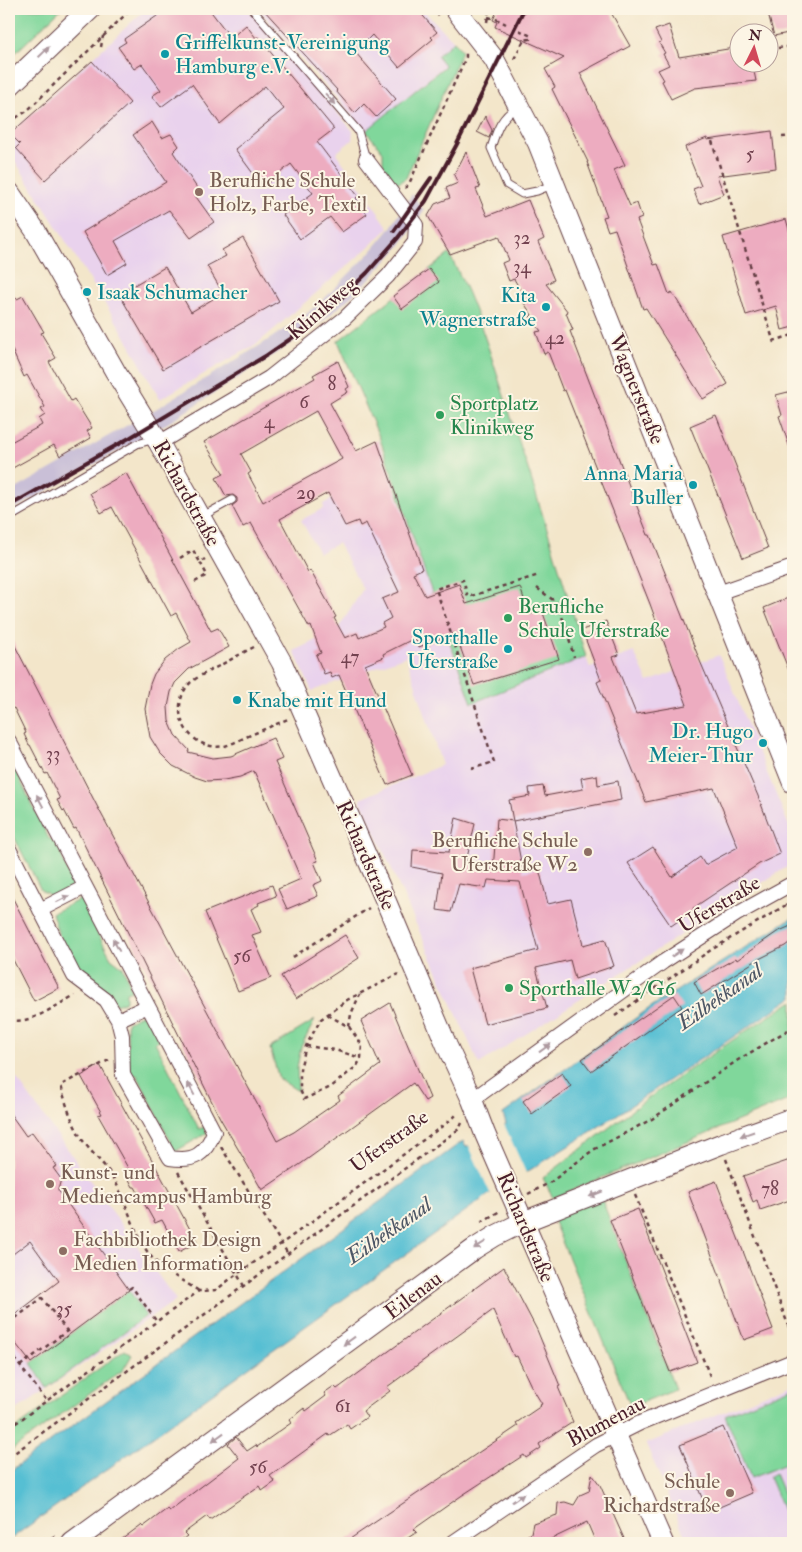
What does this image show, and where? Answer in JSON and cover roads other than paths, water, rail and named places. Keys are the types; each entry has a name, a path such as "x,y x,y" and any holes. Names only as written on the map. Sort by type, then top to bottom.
{"main road":[{"path":"9,86 90,9"}],"street":[{"name":"Wagnerstraße","path":"456,9 494,59 538,143 793,783"},
{"name":"Klinikweg","path":"158,441 269,378 345,318 388,276 415,242 416,225 366,159"},
{"name":"Richardstraße","path":"9,195 35,230 115,371 158,441 282,663 472,1100 615,1436 663,1543"},
{"path":"718,593 793,567"},
{"path":"9,741 214,1132 209,1146 199,1155 185,1160 170,1158 123,1075 122,1036 118,1020 106,1000 74,976 9,849"},
{"name":"Uferstraße","path":"472,1100 664,962 737,914 793,883"},
{"path":"40,910 85,887"},
{"path":"118,1020 148,1006"},
{"name":"Eilenau","path":"72,1543 474,1249 495,1236 523,1222 720,1144 793,1118"},
{"name":"Blumenau","path":"452,1543 596,1445 640,1423 793,1361"}],"lane":[{"path":"252,9 358,132 366,159"},
{"path":"520,106 508,113 499,125 491,148 507,185 522,194 555,184"},
{"path":"12,516 138,444 158,441"},
{"path":"201,517 232,500"}],"water":[{"name":"Eilbekkanal","path":"793,917 793,997 604,1123 488,1195 9,1540 9,1472 463,1141 466,1147 506,1124 503,1114 651,1007"}],"railway":[{"path":"9,506 131,437 267,355 305,329 334,305 367,273 397,239 426,201 457,144 524,9"},
{"path":"394,231 431,178"}],"place":[{"name":"Griffelkunst-Vereinigung Hamburg e.V.","path":"165,54"},
{"name":"Berufliche Schule Holz, Farbe, Textil","path":"199,192"},
{"name":"Isaak Schumacher","path":"87,292"},
{"name":"Kita Wagnerstraße","path":"546,307"},
{"name":"Sportplatz Klinikweg","path":"440,415"},
{"name":"Anna Maria Buller","path":"693,485"},
{"name":"Berufliche Schule Uferstraße","path":"508,618"},
{"name":"Sporthalle Uferstraße","path":"508,649"},
{"name":"Knabe mit Hund","path":"237,700"},
{"name":"Dr. Hugo Meier-Thur","path":"763,743"},
{"name":"Berufliche Schule Uferstraße W2","path":"588,852"},
{"name":"Sporthalle W2/G6","path":"509,988"},
{"name":"Kunst- und Mediencampus Hamburg","path":"50,1184"},
{"name":"Fachbibliothek Design Medien Information","path":"63,1251"},
{"name":"Schule Richardstraße","path":"730,1493"}]}
